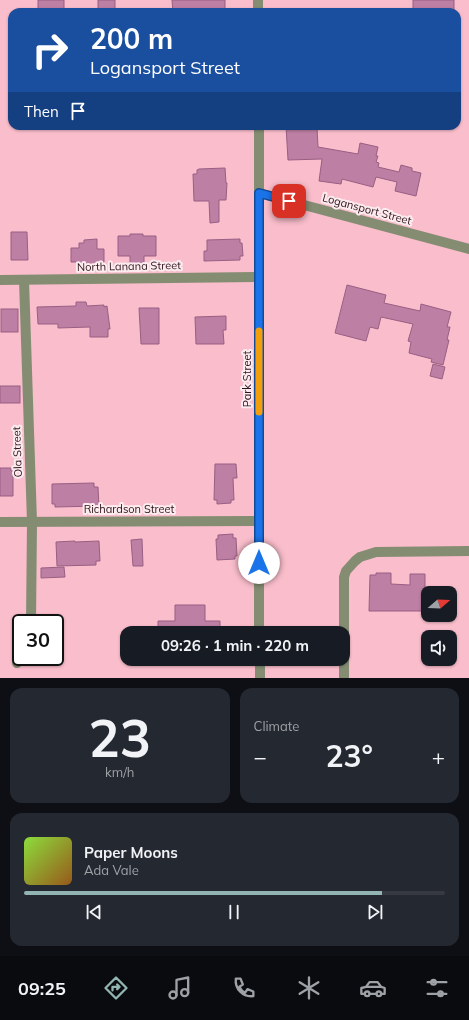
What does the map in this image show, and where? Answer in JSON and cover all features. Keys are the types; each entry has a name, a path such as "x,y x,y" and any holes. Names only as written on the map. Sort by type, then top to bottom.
{"street":[{"name":"Park Street","path":"259,130 259,626"},
{"name":"Logansport Street","path":"259,193 469,249"},
{"name":"North Lanana Street","path":"0,280 259,276"},
{"name":"Ola Street","path":"24,280 32,522 31,614"},
{"name":"Richardson Street","path":"0,522 259,521"},
{"path":"344,678 344,577 350,566 360,557 376,552 469,551"},
{"path":"260,666 260,678"}],"building":[{"path":"38,0 64,0 64,8 38,8"},
{"path":"98,0 115,0 115,8 98,8"},
{"path":"172,0 225,0 225,8 173,8"},
{"path":"413,0 454,0 454,8 413,8"},
{"path":"286,130 317,130 318,147 358,154 360,143 378,147 376,162 379,163 378,167 399,172 401,165 412,168 412,171 421,173 416,196 395,191 397,182 376,177 373,187 342,179 341,184 319,181 322,159 288,160"},
{"path":"225,168 227,183 226,200 219,200 219,222 210,223 209,201 194,201 193,174 197,174 197,170 199,169"},
{"path":"11,232 27,232 28,260 11,260"},
{"path":"130,234 156,236 156,256 144,256 144,263 130,263 130,256 118,256 118,236 130,236"},
{"path":"97,239 97,249 104,249 104,262 96,262 96,264 79,264 79,262 71,262 71,248 79,248 79,243 84,243 84,240"},
{"path":"240,239 240,243 242,243 243,256 240,256 240,260 204,261 204,251 207,251 207,240"},
{"path":"347,285 386,295 384,303 420,311 421,304 451,312 447,327 450,327 447,340 449,340 443,365 431,362 432,359 409,353 411,342 408,341 413,324 381,317 378,329 370,327 366,341 335,333"},
{"path":"76,302 86,302 87,306 107,306 110,329 108,329 108,337 90,337 90,327 58,328 58,324 38,324 37,307 76,306"},
{"path":"139,308 159,308 159,344 141,344"},
{"path":"1,309 18,309 18,332 1,332"},
{"path":"226,316 226,330 223,330 224,344 196,344 195,317"},
{"path":"433,364 445,367 442,379 430,376"},
{"path":"0,386 20,386 20,403 0,403"},
{"path":"215,464 236,464 237,478 233,478 234,500 231,500 231,503 217,504 217,500 214,500"},
{"path":"0,468 11,468 11,471 13,471 13,496 0,496"},
{"path":"94,483 94,487 98,487 99,506 55,507 55,504 52,504 52,484"},
{"path":"233,534 233,538 236,538 237,556 235,556 235,559 217,560 216,539 218,539 218,535"},
{"path":"142,539 143,566 133,566 131,540"},
{"path":"99,541 100,561 96,561 96,565 57,566 56,542"},
{"path":"64,567 65,577 41,578 41,568"},
{"path":"376,573 391,573 391,584 410,585 410,574 425,574 425,586 421,586 421,611 369,611 370,575 376,575"},
{"path":"175,605 205,605 205,621 220,621 220,626 158,626 158,621 175,621"}],"slow traffic":[{"path":"259,331 259,412"}],"route":[{"path":"259,563 259,193 289,201"}]}
